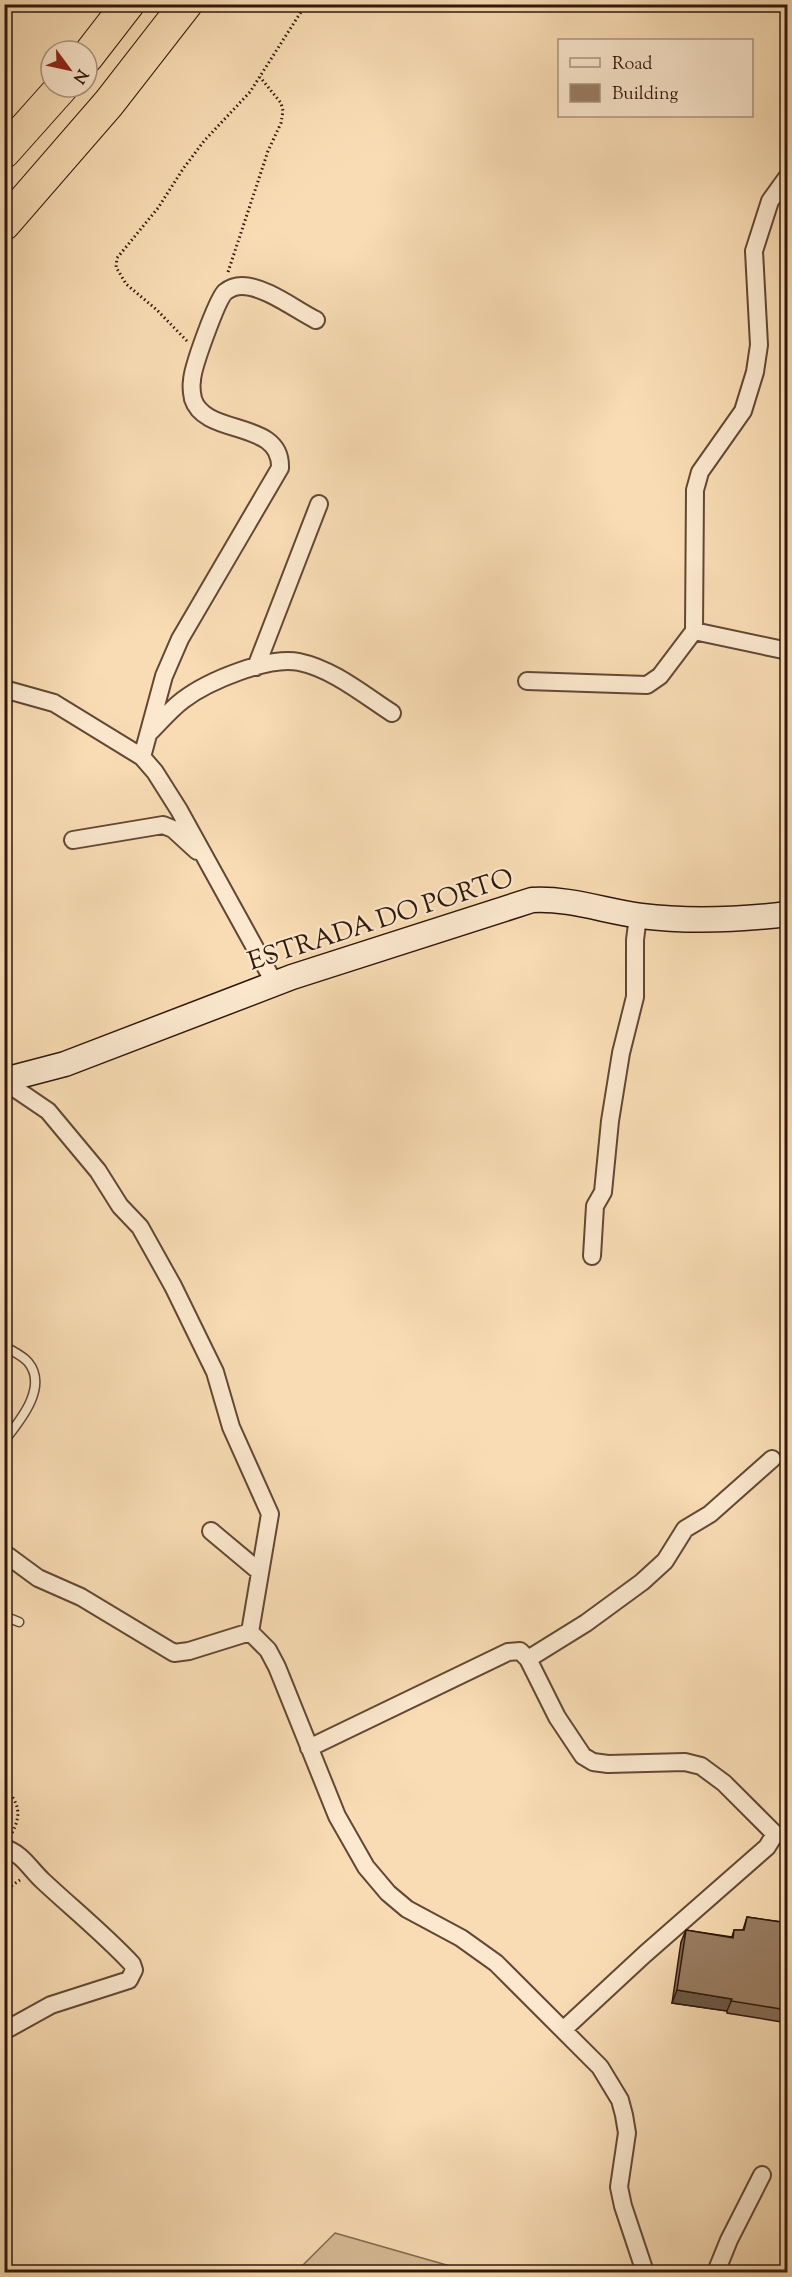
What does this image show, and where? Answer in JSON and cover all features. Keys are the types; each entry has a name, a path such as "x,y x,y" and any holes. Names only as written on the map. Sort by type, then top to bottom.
{"highway":[{"path":"99,41 128,4"},
{"path":"4,224 109,103 186,4"},
{"path":"4,152 51,99"}],"street":[{"path":"527,681 647,685 660,676 694,630 694,490 700,472 743,411 755,372 759,345 754,251 770,201 788,176"},
{"path":"142,756 164,676 180,639 280,468 279,457 272,443 213,418 197,406 194,400 192,380 218,305 226,291 232,287 252,287 316,320"},
{"path":"256,667 319,504"},
{"path":"694,630 788,651"},
{"path":"150,732 183,700 204,686 256,667 290,662 311,666 332,675 392,713"},
{"path":"4,688 60,706 142,756 179,810 275,984"},
{"path":"73,840 163,825 173,829 190,847 205,857"},
{"name":"ESTRADA DO PORTO","path":"4,1081 65,1064 275,984 532,900 561,900 638,916 697,920 788,914"},
{"path":"592,1256 595,1206 603,1192 610,1121 621,1053 635,997 635,940 638,916"},
{"path":"4,1081 48,1110 98,1171 120,1206 140,1227 173,1286 215,1372 231,1427 270,1514 250,1632"},
{"path":"528,1659 586,1623 642,1582 665,1561 685,1529 710,1514 772,1459"},
{"path":"211,1531 260,1572"},
{"path":"4,1553 39,1578 81,1597 174,1653 189,1651 250,1632"},
{"path":"250,1632 268,1650 277,1666 337,1816 366,1867 388,1893 407,1909 461,1938 496,1963 600,2067 620,2100 627,2133 619,2187 622,2206 645,2272"},
{"path":"309,1748 508,1652 520,1651 528,1659 557,1717 583,1756 593,1762 608,1764 685,1762 701,1766 724,1783 775,1834 767,1847 645,1954 563,2030"},
{"path":"4,2031 51,2005 129,1980 134,1970 132,1964 102,1932 44,1882 6,1843"},
{"path":"716,2272 729,2240 762,2175"}],"lane":[{"path":"4,1346 29,1364 34,1377 28,1409 4,1442"},
{"path":"4,1616 19,1622"}],"path":[{"path":"199,356 192,345 119,275 116,267 117,258 158,208 204,141 242,103 306,4"},
{"path":"226,291 225,282 268,151 281,123 283,111 281,103 260,77"},
{"path":"4,1787 13,1796 19,1814 17,1823 6,1843"}],"shaded area":[{"path":"335,2233 471,2272 296,2272"}],"building":[{"path":"747,1917 788,1923 788,2010 677,1990 686,1930 733,1938 734,1930 744,1930"}]}
